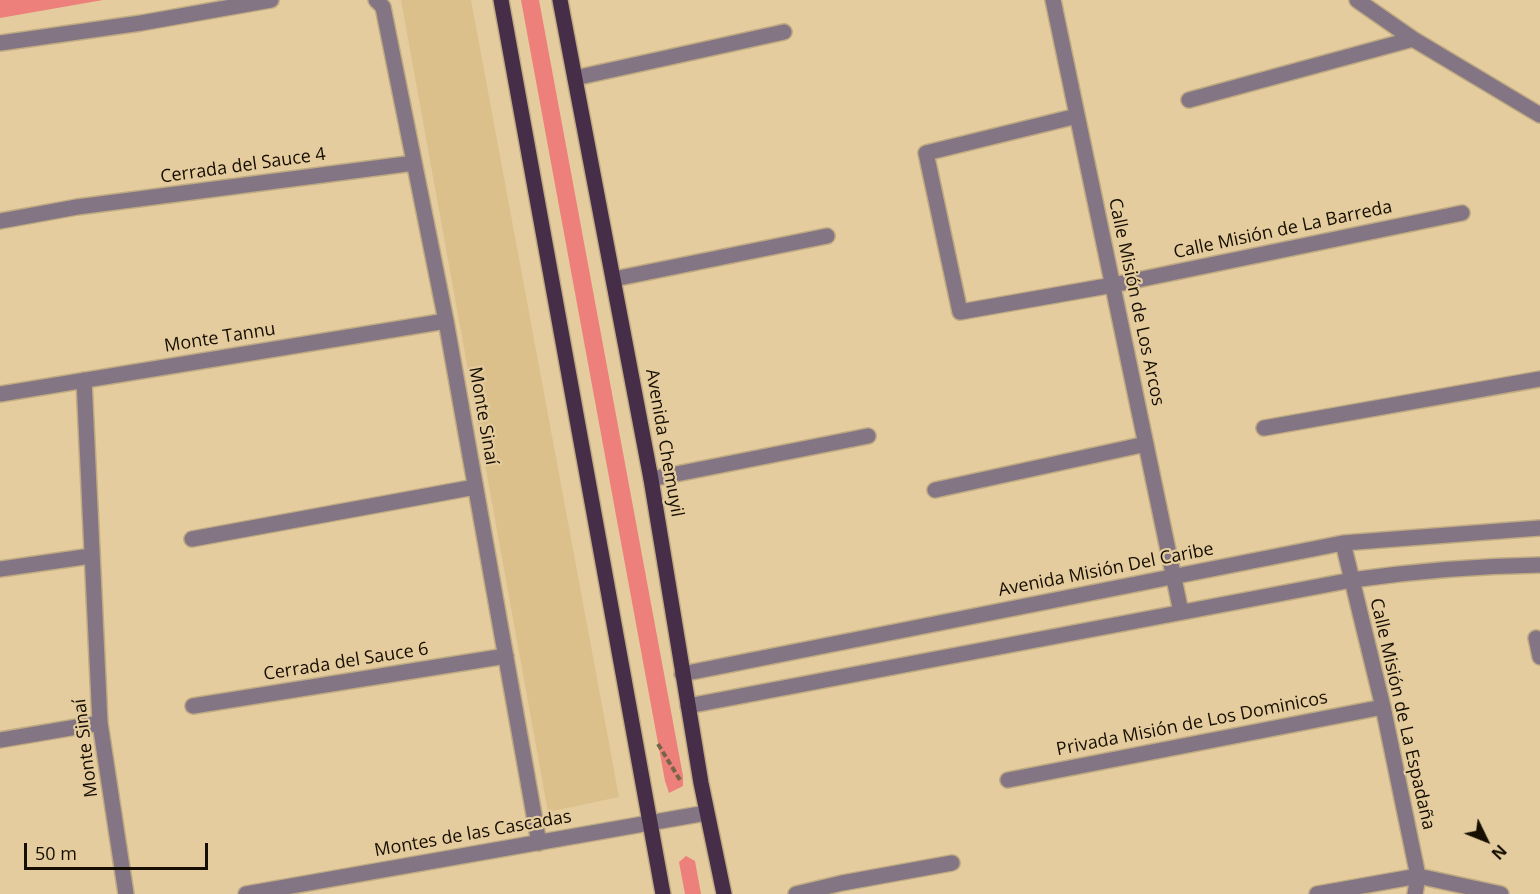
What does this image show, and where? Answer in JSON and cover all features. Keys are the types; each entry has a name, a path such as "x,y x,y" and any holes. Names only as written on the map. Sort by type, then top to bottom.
{"main road":[{"path":"501,0 663,894"},
{"name":"Avenida Chemuyil","path":"560,0 651,479 706,813 724,894"}],"street":[{"path":"0,43 141,23 271,0"},
{"name":"Monte Sinaí","path":"376,0 383,8 446,321 539,843"},
{"name":"Calle Misión de Los Arcos","path":"1053,0 1181,612"},
{"path":"1357,0 1413,39 1540,114"},
{"path":"575,78 784,32"},
{"path":"1189,100 1413,39"},
{"name":"Calle Misión de La Barreda","path":"1077,116 926,153 960,312 1113,285 1462,213"},
{"name":"Cerrada del Sauce 4","path":"0,221 77,207 414,163"},
{"path":"614,279 827,236"},
{"name":"Monte Tannu","path":"0,394 446,321"},
{"path":"1264,428 1540,379"},
{"name":"Monte Sinaí","path":"84,380 100,723 126,894"},
{"path":"651,479 868,436"},
{"path":"935,490 1146,444"},
{"path":"192,539 476,487"},
{"name":"Avenida Misión Del Caribe","path":"682,674 1343,543 1540,528"},
{"name":"Calle Misión de La Espadaña","path":"1343,543 1383,707 1418,876 1415,894"},
{"path":"0,569 91,556"},
{"path":"688,706 1352,580 1424,570 1540,566"},
{"path":"1536,638 1540,657"},
{"name":"Cerrada del Sauce 6","path":"193,706 506,656"},
{"name":"Privada Misión de Los Dominicos","path":"1008,780 1383,707"},
{"path":"0,740 100,723"},
{"name":"Montes de las Cascadas","path":"246,894 706,813"},
{"path":"796,894 842,883 952,863"},
{"path":"1317,894 1418,876 1501,894"}],"path":[{"path":"658,744 683,786"}],"shaded area":[{"path":"0,0 103,0 0,18"},
{"path":"401,0 471,0 619,797 548,812"},
{"path":"521,0 539,0 683,776 683,786 669,793 665,781"},
{"path":"686,856 695,861 701,894 685,894 679,862"}]}
